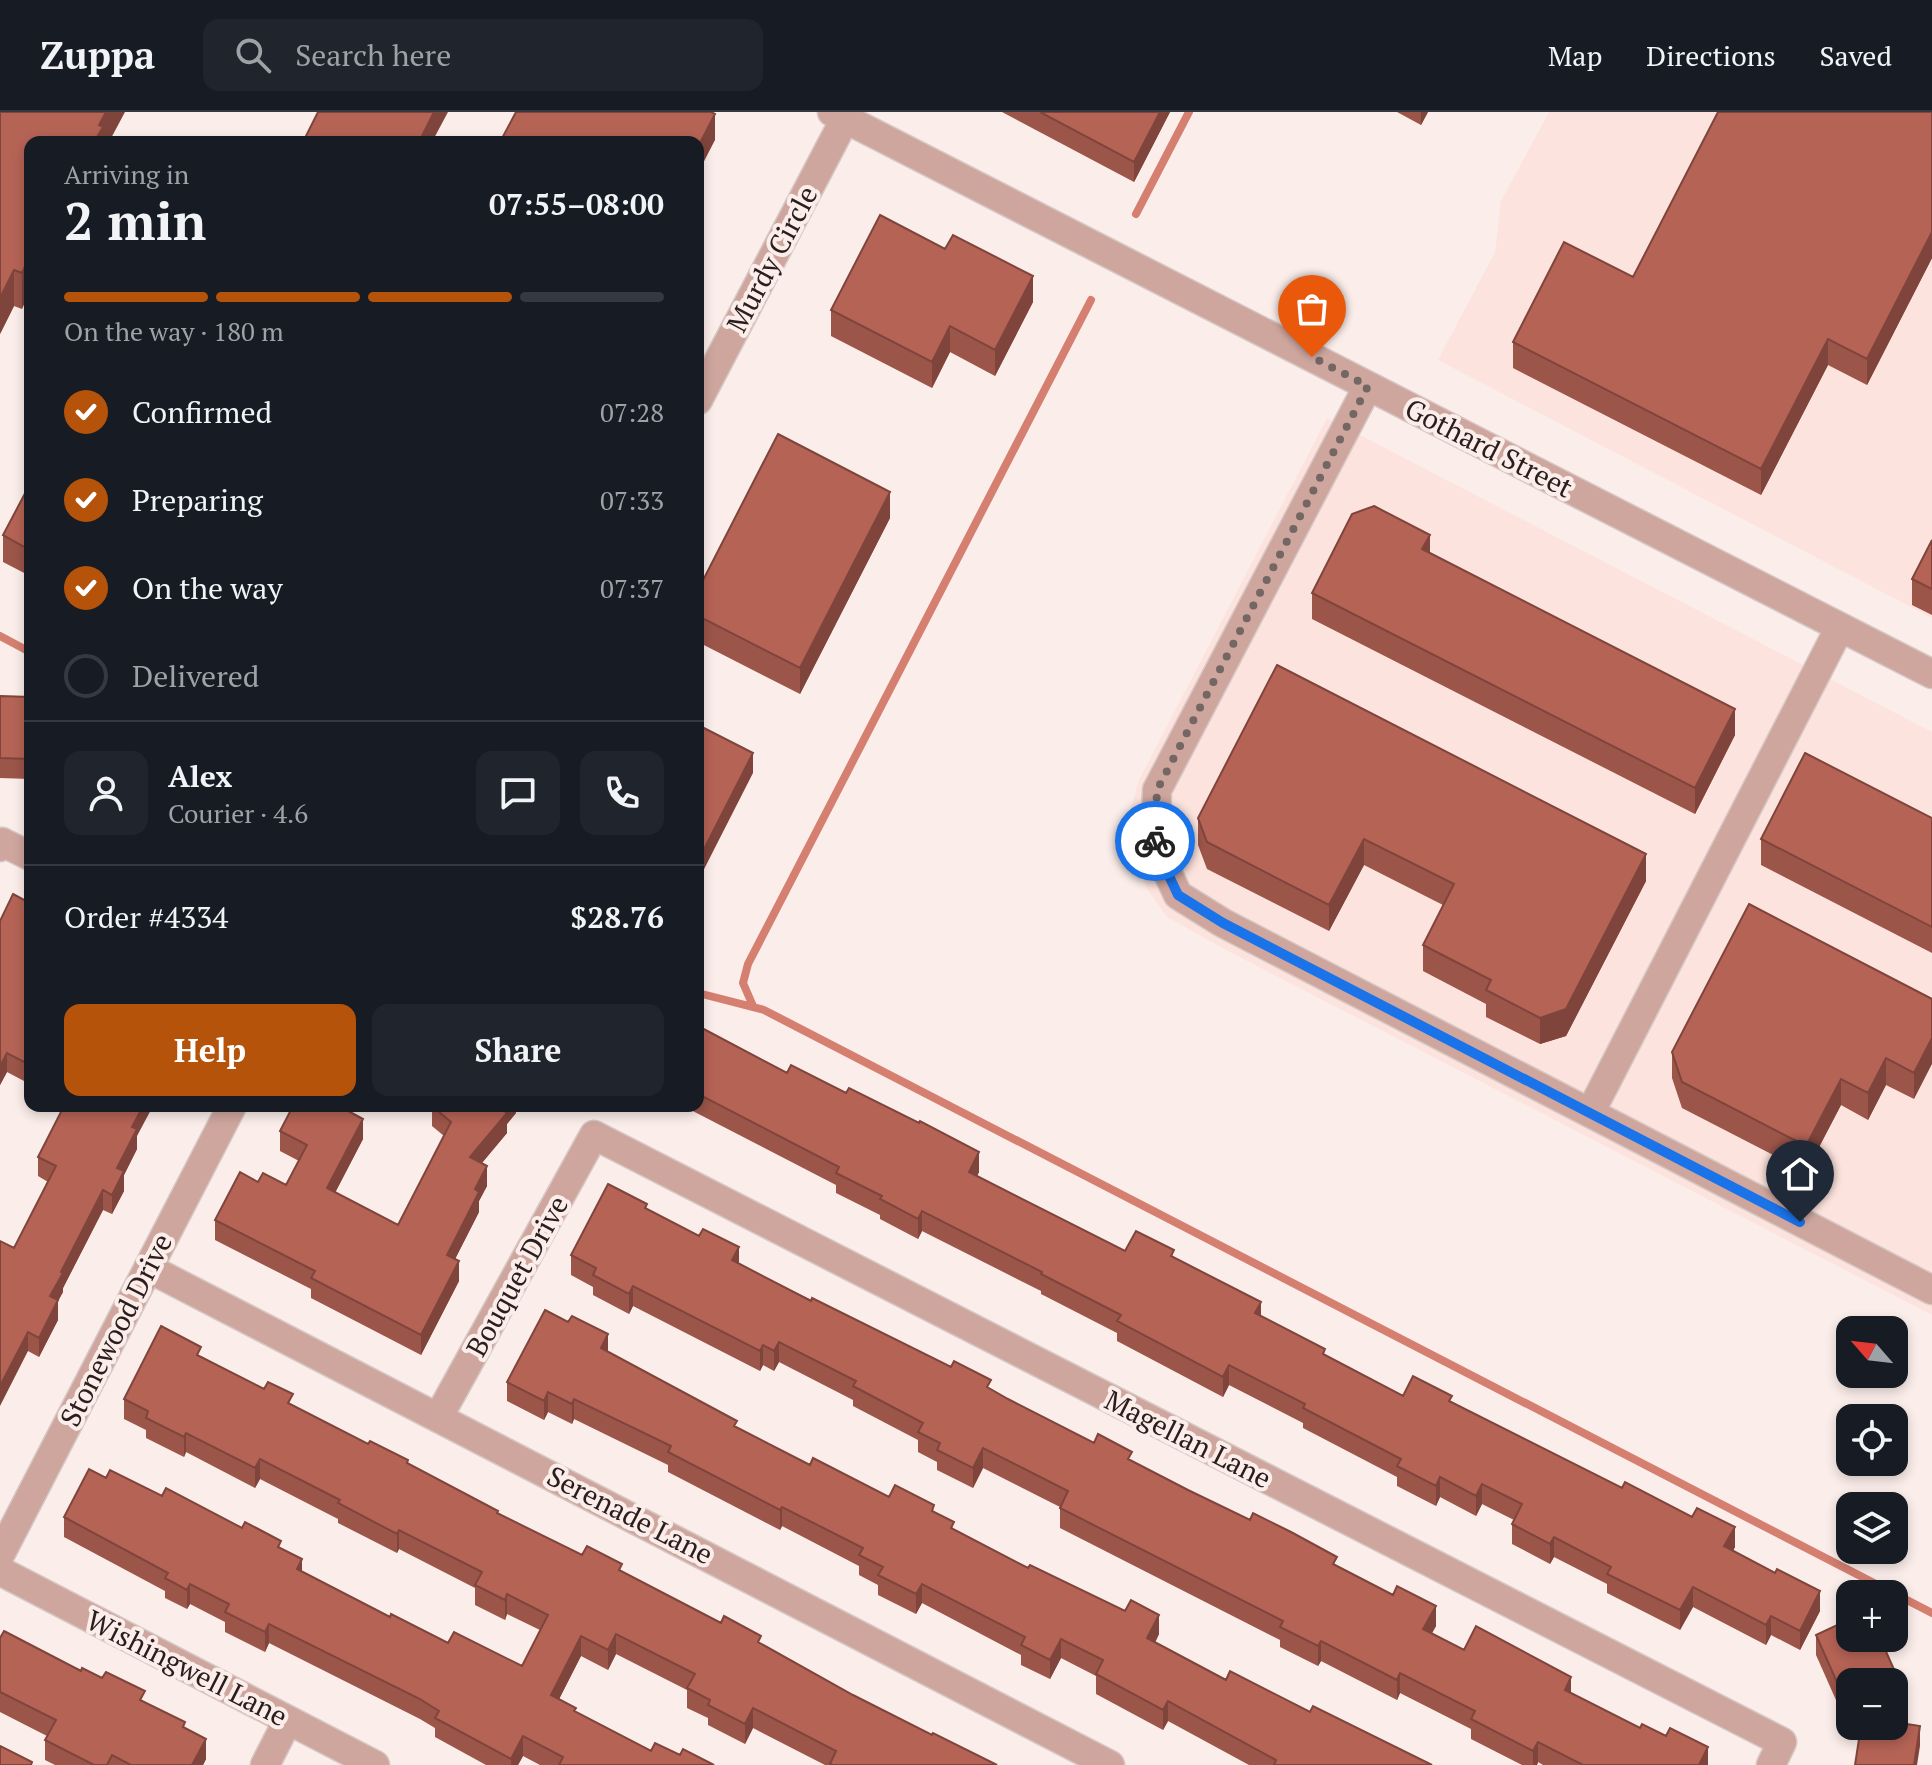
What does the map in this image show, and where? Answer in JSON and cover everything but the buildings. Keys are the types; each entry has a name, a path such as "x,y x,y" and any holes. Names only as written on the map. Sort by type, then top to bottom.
{"street":[{"name":"Gothard Street","path":"839,115 1932,674"},
{"name":"Murdy Circle","path":"704,388 839,115"},
{"path":"1368,386 1157,790 1155,846 1178,895 1223,923 1932,1290"},
{"path":"1590,1113 1840,627"},
{"path":"1,844 24,854"},
{"name":"Stonewood Drive","path":"0,1555 229,1112"},
{"name":"Bouquet Drive","path":"439,1416 594,1135"},
{"name":"Magellan Lane","path":"594,1135 1776,1754"},
{"name":"Serenade Lane","path":"148,1268 1110,1765"},
{"name":"Wishingwell Lane","path":"0,1571 375,1765"},
{"path":"265,1765 288,1720"}],"shaded area":[{"path":"1549,112 1932,112 1932,618 1438,360 1495,252 1501,201"},
{"path":"1327,418 1932,732 1932,1315 1228,951 1167,917 1148,890 1131,848 1131,809 1139,780"}],"waterway":[{"path":"1136,214 1189,112"},
{"path":"753,1006 743,983 748,964 1091,300"},
{"path":"0,636 24,649"},
{"path":"704,995 764,1010 1932,1613"}],"way so far":[{"path":"1155,841 1157,790 1368,386 1312,357"}],"route":[{"path":"1155,841 1178,895 1223,923 1800,1222"}]}
